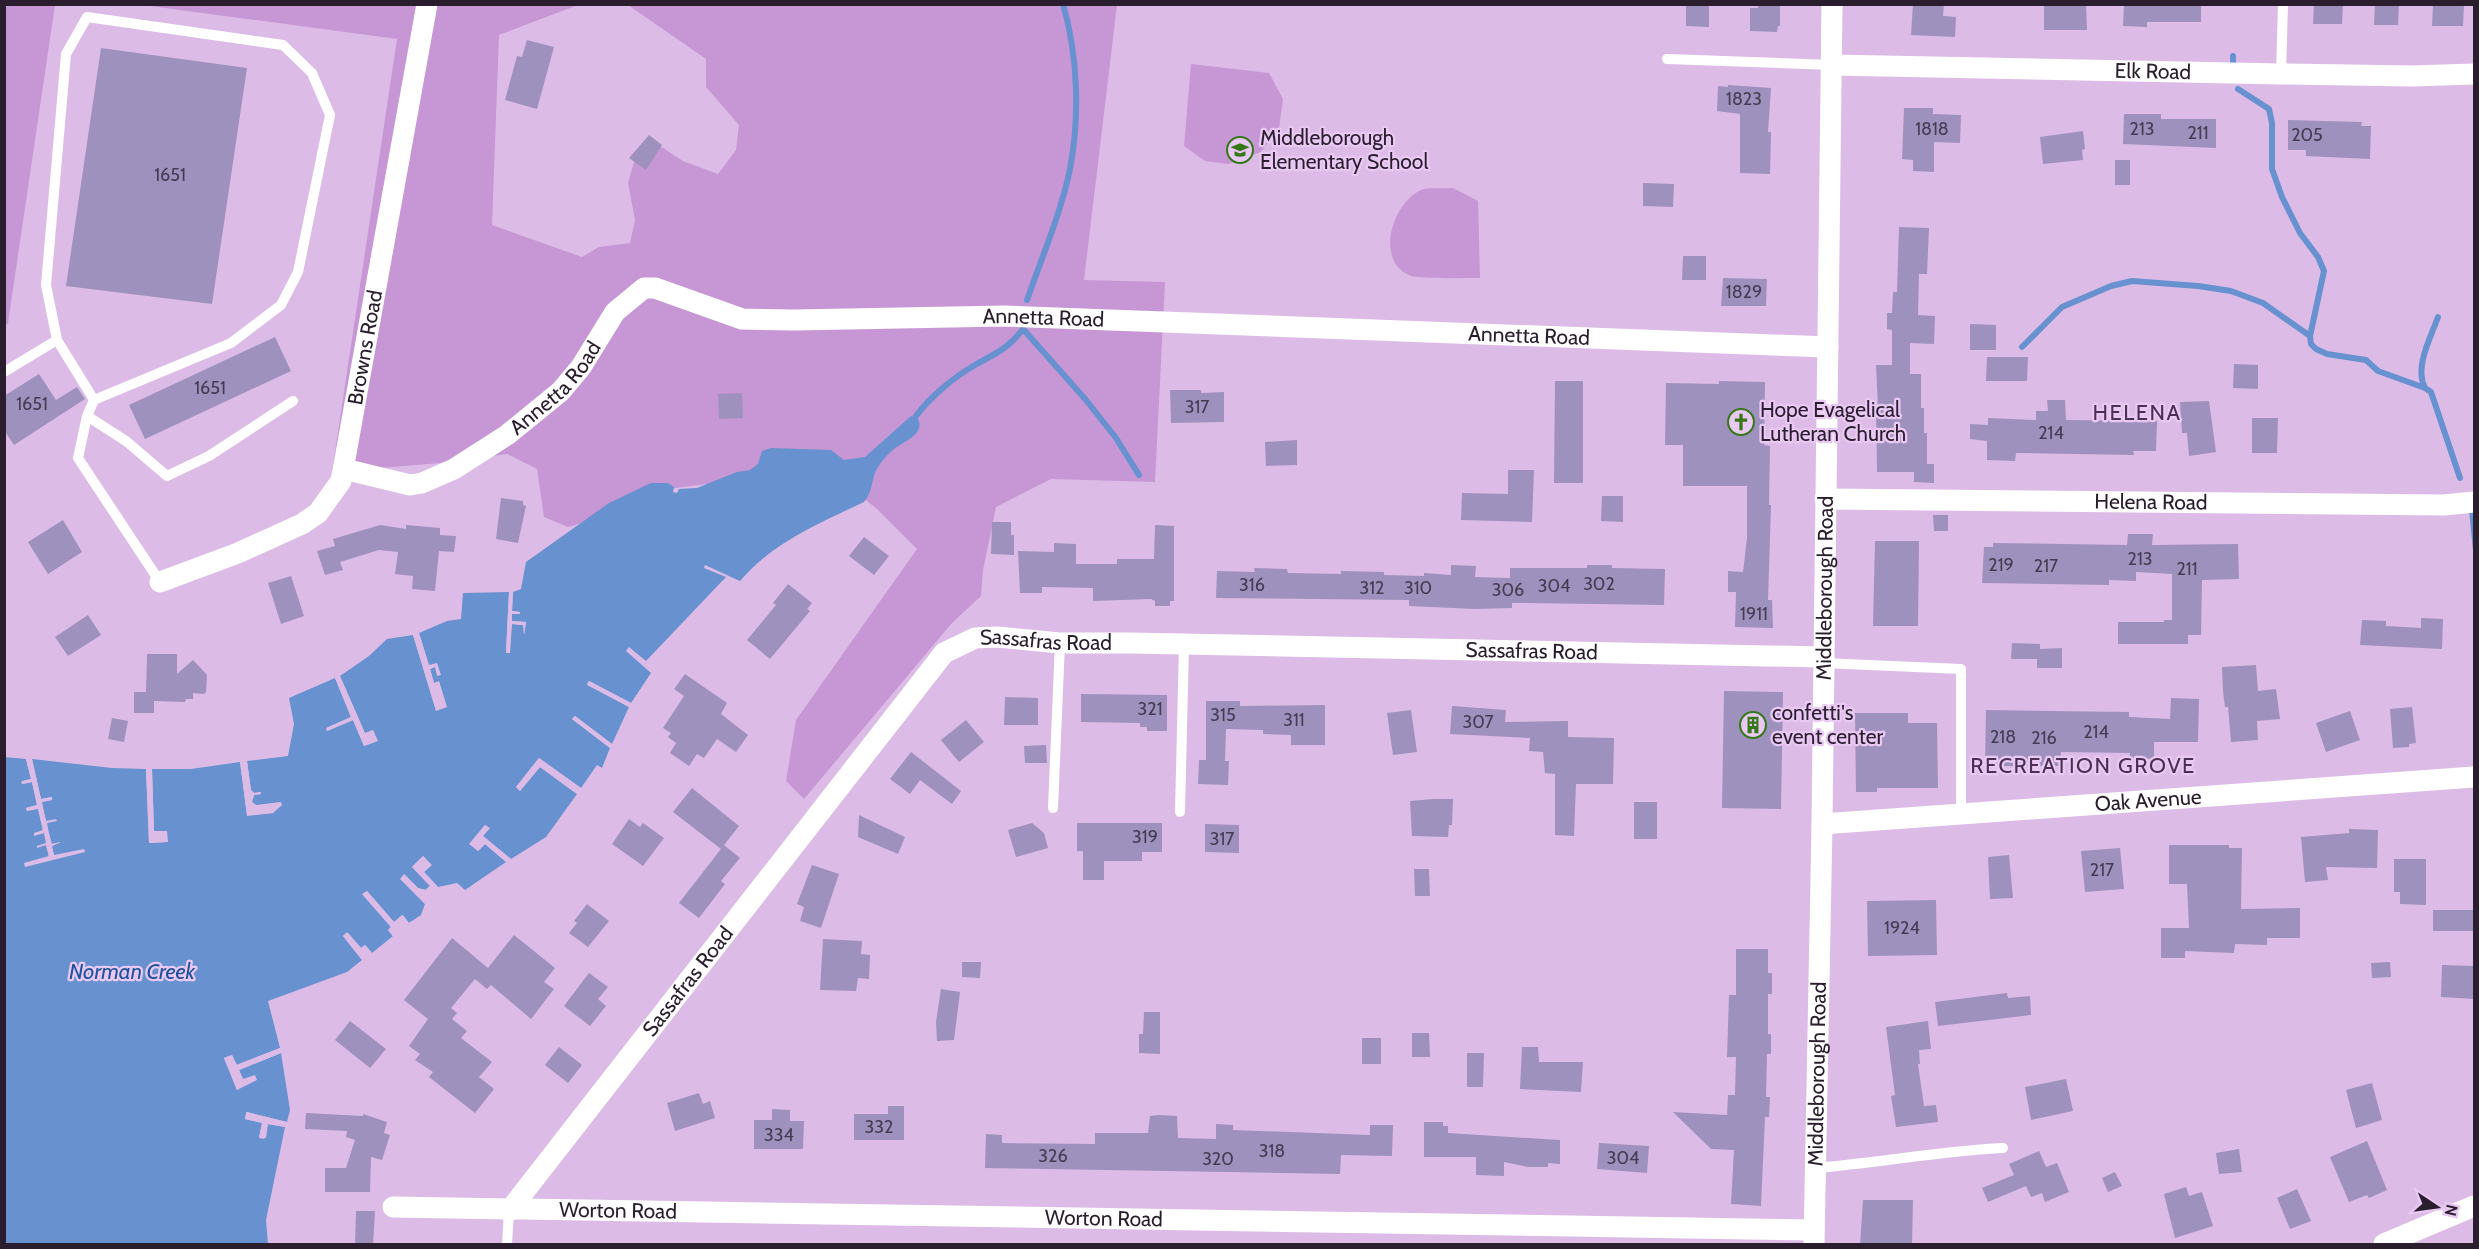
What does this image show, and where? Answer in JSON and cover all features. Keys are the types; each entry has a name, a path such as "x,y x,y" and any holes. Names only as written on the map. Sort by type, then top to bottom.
{"street":[{"name":"Browns Road","path":"160,582 238,553 302,524 318,513 341,481 427,4"},
{"name":"Middleborough Road","path":"1814,1237 1822,824 1832,4"},
{"name":"Elk Road","path":"1832,65 2412,76 2475,74"},
{"name":"Annetta Road","path":"344,469 410,485 422,483 454,470 507,435 561,391 581,367 615,312 644,288 656,288 742,319 1004,316 1828,347"},
{"name":"Helena Road","path":"1825,499 2444,505 2475,502"},
{"name":"Sassafras Road","path":"509,1210 944,653 975,638 997,637 1060,643 1823,660"},
{"name":"Oak Avenue","path":"1822,824 2475,777"},
{"path":"2384,1245 2475,1206"},
{"name":"Worton Road","path":"393,1207 1814,1237"}],"lane":[{"path":"2281,74 2283,4"},
{"path":"93,400 57,340 46,285 66,54 87,17 283,45 312,73 330,115 298,272 280,305 231,343 93,400 87,416 78,458 160,582"},
{"path":"1668,59 1832,65"},
{"path":"4,372 57,340"},
{"path":"87,416 126,441 168,476 209,456 293,401"},
{"path":"1053,808 1060,643"},
{"path":"1180,812 1184,644"},
{"path":"1823,660 1961,669 1961,814"},
{"path":"1815,1168 2004,1148"},
{"path":"507,1245 509,1210"}],"shaded area":[{"path":"5,4 55,5 8,323 5,326"},
{"path":"143,5 578,5 499,35 492,225 582,257 599,247 630,243 635,220 628,183 637,152 660,146 683,161 718,174 736,150 739,125 706,87 706,59 628,5 1117,5 1084,280 1165,282 1155,482 1051,479 996,507 983,570 981,596 952,623 804,799 786,781 796,720 917,549 877,509 827,469 652,491 610,515 568,527 544,517 537,469 507,454 440,463 332,472 397,39"},
{"path":"1191,64 1269,73 1283,99 1279,128 1261,152 1228,164 1205,161 1184,146"},
{"path":"1453,188 1478,201 1480,278 1411,276 1400,269 1393,258 1390,246 1395,219 1402,207 1421,190"}],"water":[{"name":"Norman Creek","path":"911,416 917,417 919,428 917,433 893,450 882,462 875,473 864,502 782,544 753,567 740,581 705,565 704,568 726,577 646,661 629,647 626,651 651,673 631,703 589,681 587,685 629,707 612,744 575,716 572,719 610,748 602,768 597,765 581,788 539,758 516,787 520,791 540,767 577,794 546,837 511,859 483,836 489,828 485,825 470,844 478,851 485,844 506,862 465,890 457,883 438,887 424,872 431,865 423,856 412,867 430,886 426,890 418,888 405,875 401,879 425,904 421,915 409,923 402,915 394,922 367,891 363,895 391,927 388,930 393,936 372,953 365,945 361,948 348,933 343,936 362,960 347,972 268,1001 280,1048 236,1065 232,1055 224,1058 237,1090 245,1084 239,1070 281,1053 290,1110 287,1122 247,1112 245,1119 262,1123 259,1138 264,1139 268,1124 285,1127 266,1220 268,1244 5,1244 4,757 26,759 31,779 22,781 22,784 32,782 37,805 26,808 27,811 38,808 43,831 34,833 35,835 44,833 47,843 37,847 46,845 49,857 24,863 54,856 52,846 61,842 52,844 46,823 57,820 46,821 41,802 52,800 52,797 41,799 32,759 112,768 146,769 149,843 167,842 167,831 154,831 152,769 191,769 240,762 247,815 273,813 279,805 256,805 252,802 254,795 261,794 251,790 247,761 288,756 294,724 289,698 335,678 351,717 327,728 327,731 353,720 364,746 377,741 373,730 365,734 340,676 369,656 387,639 413,635 436,710 446,707 439,682 434,683 430,669 437,663 429,666 419,633 447,621 461,619 463,593 509,592 506,652 512,624 524,625 524,635 526,622 512,621 512,614 520,612 512,611 513,592 521,589 526,562 609,503 651,483 668,483 674,487 673,492 677,493 679,489 697,488 737,472 750,470 758,464 762,451 771,448 831,450 844,460 865,457"},
{"path":"2474,496 2474,561 2468,500"}],"pier":[{"path":"509,592 513,592 512,611 520,612 520,614 512,614 512,621 526,622 524,635 523,625 512,624 510,653 506,653"},
{"path":"419,633 429,665 437,663 441,675 437,676 435,667 430,669 434,683 439,681 447,707 436,711 413,635","holes":["431,684 437,685 443,705 438,707"]},
{"path":"340,676 365,733 373,730 378,741 364,746 353,720 327,731 326,728 351,717 335,678"},
{"path":"589,681 631,703 629,707 587,684"},
{"path":"575,716 612,744 610,748 572,719"},
{"path":"539,758 581,788 579,791 539,762 520,787 540,764 578,791 577,794 540,767 520,791 516,787"},
{"path":"26,759 32,759 41,799 52,797 52,800 42,802 46,821 56,819 57,821 47,823 51,844 61,842 52,846 54,855 84,849 85,852 25,867 24,863 49,856 46,845 37,848 46,843 44,833 34,836 34,833 43,830 38,809 27,811 26,808 37,805 32,782 22,784 21,782 31,779"},
{"path":"243,761 250,812 271,810 274,806 255,808 250,803 251,794 248,790 244,761 247,761 251,790 254,793 261,792 261,794 254,795 252,802 256,805 281,802 282,805 273,813 247,816 240,762"},
{"path":"146,769 152,769 154,831 167,831 168,842 149,843"},
{"path":"485,825 490,828 483,836 511,859 506,862 485,844 478,851 469,844"},
{"path":"423,856 432,865 424,872 438,887 436,889 433,886 426,893 417,891 427,901 425,904 400,879 404,874 418,888 425,890 430,886 412,867"},
{"path":"367,891 394,922 403,915 409,923 411,921 414,924 408,925 402,919 393,925 395,939 388,930 391,927 362,894"},
{"path":"347,932 361,948 365,945 372,953 370,955 365,949 359,951 365,958 362,960 343,936"},
{"path":"280,1048 281,1053 239,1070 243,1079 255,1075 257,1080 237,1090 224,1058 232,1055 237,1065"},
{"path":"246,1112 287,1122 285,1127 268,1124 266,1138 259,1138 262,1123 245,1119"}],"building":[{"path":"1686,4 1709,4 1709,27 1686,26"},
{"path":"1758,4 1780,4 1780,26 1777,32 1750,31 1750,8 1758,8"},
{"path":"1913,4 1944,4 1943,16 1956,17 1955,37 1911,35"},
{"path":"2044,4 2086,4 2087,30 2044,30"},
{"path":"2124,4 2201,4 2201,22 2147,22 2147,27 2123,26"},
{"path":"2314,4 2343,4 2342,24 2313,24"},
{"path":"2375,4 2399,4 2398,25 2374,25"},
{"path":"2433,4 2464,4 2463,26 2432,26"},
{"path":"527,40 554,47 537,109 505,100 517,56 522,57"},
{"path":"101,48 247,68 212,304 66,286"},
{"path":"1728,85 1771,88 1768,132 1771,132 1770,174 1740,173 1740,114 1717,111 1718,86 1728,87"},
{"path":"1904,108 1933,108 1933,114 1961,115 1960,143 1934,142 1934,172 1913,171 1913,160 1902,159"},
{"path":"2124,114 2161,114 2161,119 2216,119 2216,148 2123,144"},
{"path":"2288,120 2362,122 2361,126 2371,126 2370,159 2306,156 2306,150 2288,150"},
{"path":"2083,131 2085,149 2082,150 2083,160 2043,164 2040,137"},
{"path":"649,135 662,145 646,170 629,158"},
{"path":"2115,160 2130,160 2130,185 2115,185"},
{"path":"1643,183 1674,184 1673,207 1643,206"},
{"path":"1899,227 1929,228 1927,274 1919,274 1918,315 1935,316 1934,344 1910,343 1910,374 1921,374 1921,408 1924,408 1924,433 1927,433 1927,464 1934,464 1934,483 1914,482 1914,472 1877,472 1876,365 1892,365 1892,330 1887,329 1887,313 1892,313 1893,292 1897,292"},
{"path":"1683,256 1706,256 1706,280 1682,280"},
{"path":"1723,278 1767,279 1766,306 1721,306"},
{"path":"1970,324 1996,325 1996,350 1970,350"},
{"path":"275,337 291,371 145,439 129,405"},
{"path":"1987,357 2028,357 2027,381 1986,381"},
{"path":"2234,364 2258,365 2258,389 2233,388"},
{"path":"39,374 56,400 77,387 85,399 14,445 4,430 4,396"},
{"path":"1555,381 1583,381 1583,483 1554,483"},
{"name":"Hope Evagelical Lutheran Church","path":"1719,381 1765,382 1764,445 1770,446 1769,505 1771,505 1768,600 1772,600 1773,628 1735,627 1736,592 1728,592 1728,571 1743,572 1747,538 1747,486 1683,486 1683,445 1665,445 1666,383 1719,384"},
{"path":"1170,390 1201,390 1201,393 1224,392 1224,422 1171,423"},
{"path":"742,393 743,418 719,419 718,394"},
{"path":"2047,400 2065,400 2066,420 2157,421 2156,451 2133,451 2134,455 2016,453 2015,461 1987,460 1987,441 1970,439 1970,424 1988,425 1988,418 2036,420 2036,411 2048,411"},
{"path":"2209,401 2216,452 2189,456 2187,433 2182,433 2180,402"},
{"path":"2252,418 2278,418 2277,453 2252,453"},
{"path":"1297,440 1297,465 1266,466 1265,442"},
{"path":"1508,470 1534,470 1532,522 1461,520 1462,493 1508,494"},
{"path":"1602,496 1623,496 1623,522 1601,521"},
{"path":"501,498 523,501 523,505 526,506 518,543 496,539"},
{"path":"1933,515 1948,515 1948,531 1934,531"},
{"path":"63,520 82,552 48,574 28,542"},
{"path":"992,522 1011,522 1011,535 1014,535 1014,555 991,554"},
{"path":"380,525 406,529 406,525 440,528 440,535 456,536 454,552 439,551 435,591 412,589 413,576 395,574 398,552 379,550 340,562 343,570 325,575 317,551 335,546 333,539"},
{"path":"1155,525 1174,526 1174,601 1170,601 1170,606 1155,606 1155,601 1151,599 1093,601 1093,588 1042,587 1042,593 1020,593 1018,551 1054,552 1054,543 1076,544 1076,564 1117,564 1117,559 1154,559"},
{"path":"2128,534 2153,534 2152,545 2238,544 2239,579 2202,580 2201,635 2188,635 2188,644 2118,644 2118,622 2172,620 2172,574 2136,572 2136,581 2109,580 2109,585 1982,583 1984,547 1993,547 1993,543 2127,545"},
{"path":"864,537 889,556 874,575 849,556"},
{"path":"1875,541 1919,541 1918,626 1873,626"},
{"path":"1451,565 1476,566 1475,577 1510,578 1510,568 1587,568 1587,565 1612,565 1612,568 1665,569 1664,605 1512,603 1512,608 1475,609 1409,606 1409,600 1216,598 1217,571 1255,572 1254,568 1287,569 1288,573 1341,574 1341,571 1424,576 1424,573 1451,575"},
{"path":"291,576 304,616 281,624 268,583"},
{"path":"788,584 812,603 807,609 810,611 770,659 747,640 776,605 773,603"},
{"path":"88,615 101,635 68,656 55,637"},
{"path":"2421,618 2443,619 2442,649 2360,645 2362,620 2386,621 2386,626 2421,628"},
{"path":"2012,643 2040,644 2040,649 2062,648 2062,668 2037,668 2037,659 2011,659"},
{"path":"147,654 177,654 177,674 193,660 207,675 206,692 204,694 193,693 193,699 186,699 185,702 154,701 154,713 134,713 134,692 146,692"},
{"path":"2256,665 2258,691 2276,689 2280,719 2257,721 2258,740 2231,742 2228,707 2225,707 2223,691 2222,667"},
{"path":"685,674 727,703 721,714 748,735 736,752 717,739 704,758 697,754 689,766 670,753 676,743 668,737 671,733 663,728 684,696 674,689"},
{"name":"confetti's event center","path":"1724,691 1783,692 1781,809 1722,808"},
{"path":"1081,694 1167,695 1167,731 1147,731 1147,727 1140,727 1140,723 1081,722"},
{"path":"1005,697 1038,698 1038,725 1004,725"},
{"path":"2171,698 2199,699 2198,742 2154,742 2154,759 2130,758 2130,753 2061,752 2061,766 1985,766 1986,710 2129,712 2129,717 2170,719"},
{"path":"1206,701 1240,701 1240,706 1325,705 1325,745 1291,745 1291,735 1263,734 1263,730 1226,729 1225,761 1229,761 1228,785 1198,784 1199,760 1206,760"},
{"path":"1452,706 1506,710 1505,722 1568,721 1568,737 1614,738 1613,784 1576,784 1574,836 1555,835 1555,774 1545,773 1543,752 1529,751 1530,738 1450,734"},
{"path":"2412,707 2416,743 2409,744 2409,747 2393,748 2390,709"},
{"path":"1411,710 1417,752 1393,755 1387,713"},
{"path":"2350,711 2360,740 2326,752 2316,723"},
{"path":"1855,713 1908,713 1908,723 1937,723 1938,788 1877,788 1877,792 1856,792"},
{"path":"112,718 128,721 124,742 108,739"},
{"path":"966,720 984,742 959,762 941,740"},
{"path":"1046,745 1047,763 1025,763 1024,746"},
{"path":"911,752 961,791 952,804 920,780 910,794 890,779"},
{"path":"692,788 739,826 721,849 673,812"},
{"path":"1453,799 1452,825 1449,825 1448,837 1412,836 1410,801"},
{"path":"1634,802 1657,802 1657,839 1634,839"},
{"path":"859,815 905,837 898,854 858,837"},
{"path":"629,819 640,827 643,823 664,838 643,866 612,844"},
{"path":"1032,823 1044,833 1048,848 1016,857 1008,830"},
{"path":"1077,823 1162,823 1162,852 1142,852 1142,861 1104,861 1104,880 1083,880 1083,851 1077,851"},
{"path":"1205,824 1239,825 1239,853 1205,852"},
{"path":"2349,829 2378,830 2377,868 2326,867 2328,880 2305,882 2301,837 2349,833"},
{"path":"724,845 740,858 721,881 725,884 699,918 679,903"},
{"path":"2169,845 2229,845 2229,848 2242,848 2241,909 2300,908 2300,938 2267,938 2267,945 2235,944 2234,953 2185,951 2185,958 2161,958 2161,928 2189,928 2187,884 2169,884"},
{"path":"2120,848 2124,889 2085,892 2081,851"},
{"path":"2009,855 2013,898 1990,899 1988,857"},
{"path":"2394,859 2426,859 2426,905 2400,904 2400,892 2394,892"},
{"path":"812,865 839,874 821,928 800,921 804,907 797,904"},
{"path":"1414,869 1429,869 1430,896 1415,896"},
{"path":"1936,900 1937,955 1868,956 1867,901"},
{"path":"587,904 609,921 588,947 569,933 577,923 574,921"},
{"path":"2433,910 2473,910 2473,931 2433,931"},
{"path":"514,935 555,968 544,982 554,989 531,1019 491,985 487,989 475,979 451,1008 457,1013 452,1019 467,1031 461,1038 492,1062 479,1077 494,1089 475,1113 429,1077 433,1072 415,1060 420,1054 409,1046 428,1019 404,1000 452,938 488,968"},
{"path":"823,939 862,941 861,954 870,955 869,979 858,978 856,991 820,990"},
{"path":"1736,949 1768,949 1768,973 1772,973 1772,994 1768,994 1768,1034 1771,1034 1771,1054 1767,1054 1766,1097 1770,1097 1769,1117 1765,1117 1761,1206 1731,1204 1734,1150 1711,1149 1673,1112 1727,1115 1728,1095 1735,1095 1736,1057 1727,1057 1729,995 1736,995"},
{"path":"962,962 981,962 980,978 962,977"},
{"path":"2390,962 2391,977 2372,978 2371,963"},
{"path":"2442,965 2475,966 2475,999 2441,997"},
{"path":"589,973 608,987 598,999 606,1006 590,1026 564,1006"},
{"path":"941,989 960,992 954,1040 937,1041 936,1022"},
{"path":"2007,993 2008,998 2030,996 2031,1015 1938,1026 1935,1002"},
{"path":"1144,1012 1160,1012 1160,1054 1139,1053 1139,1034 1143,1034"},
{"path":"350,1021 386,1049 370,1068 335,1040"},
{"path":"1928,1021 1931,1049 1919,1050 1920,1064 1918,1064 1924,1106 1936,1105 1938,1122 1896,1127 1891,1096 1895,1095 1886,1027"},
{"path":"1412,1033 1429,1033 1430,1057 1412,1057"},
{"path":"1362,1038 1381,1038 1381,1064 1362,1064"},
{"path":"559,1047 582,1065 568,1083 545,1065"},
{"path":"1522,1047 1538,1047 1539,1062 1583,1062 1581,1092 1520,1089"},
{"path":"1467,1053 1484,1053 1483,1087 1467,1087"},
{"path":"2066,1079 2073,1111 2031,1120 2025,1087"},
{"path":"2372,1083 2382,1120 2356,1128 2346,1090"},
{"path":"699,1093 703,1104 710,1101 715,1118 675,1131 667,1103"},
{"path":"888,1106 904,1106 904,1140 854,1140 854,1114 888,1114"},
{"path":"772,1109 790,1110 790,1121 804,1121 803,1149 754,1149 754,1120 772,1120"},
{"path":"306,1113 363,1116 363,1114 387,1122 384,1133 390,1135 382,1160 371,1157 370,1192 325,1192 325,1168 346,1168 355,1140 346,1137 347,1131 305,1129"},
{"path":"1150,1116 1177,1116 1178,1138 1216,1139 1216,1124 1233,1125 1233,1130 1370,1135 1370,1125 1393,1125 1392,1156 1341,1155 1340,1174 985,1168 986,1134 1002,1135 1002,1143 1095,1144 1095,1133 1148,1133"},
{"path":"1424,1122 1443,1122 1443,1126 1448,1126 1448,1133 1560,1140 1560,1164 1548,1163 1548,1167 1528,1167 1504,1162 1504,1176 1476,1175 1476,1157 1424,1157"},
{"path":"2367,1141 2387,1190 2369,1198 2367,1195 2349,1202 2330,1157"},
{"path":"1599,1143 1649,1146 1647,1173 1597,1169"},
{"path":"2239,1149 2242,1172 2219,1174 2216,1153"},
{"path":"2039,1151 2046,1167 2057,1163 2069,1192 2045,1202 2042,1193 2031,1197 2026,1186 1988,1202 1982,1188 2014,1175 2009,1164"},
{"path":"2115,1172 2122,1186 2108,1192 2102,1178"},
{"path":"2186,1187 2189,1196 2202,1192 2213,1226 2175,1238 2164,1194"},
{"path":"2297,1189 2311,1221 2290,1229 2277,1198"},
{"path":"1863,1200 1913,1200 1912,1245 1860,1245"},
{"path":"356,1211 375,1211 373,1245 355,1245"}],"waterway":[{"path":"1027,300 1062,202 1073,149 1076,86 1072,44 1063,4"},
{"path":"2233,56 2233,64"},
{"path":"2238,89 2269,109 2272,123 2272,169 2282,197 2300,233 2318,257 2324,271 2310,336 2311,344 2327,354 2366,360 2378,371 2431,392 2460,478"},
{"path":"2022,347 2062,307 2111,286 2132,281 2231,291 2263,303 2310,336"},
{"path":"2425,388 2422,380 2422,362 2438,317"},
{"path":"916,416 951,381 1007,346 1023,329 1086,400 1116,438 1139,475"}],"place":[{"name":"Middleborough Elementary School","path":"1240,150"},
{"name":"Hope Evagelical Lutheran Church","path":"1741,422"},
{"name":"confetti's event center","path":"1753,725"}],"district":[{"name":"HELENA","path":"2137,412"},
{"name":"RECREATION GROVE","path":"2083,765"}]}
